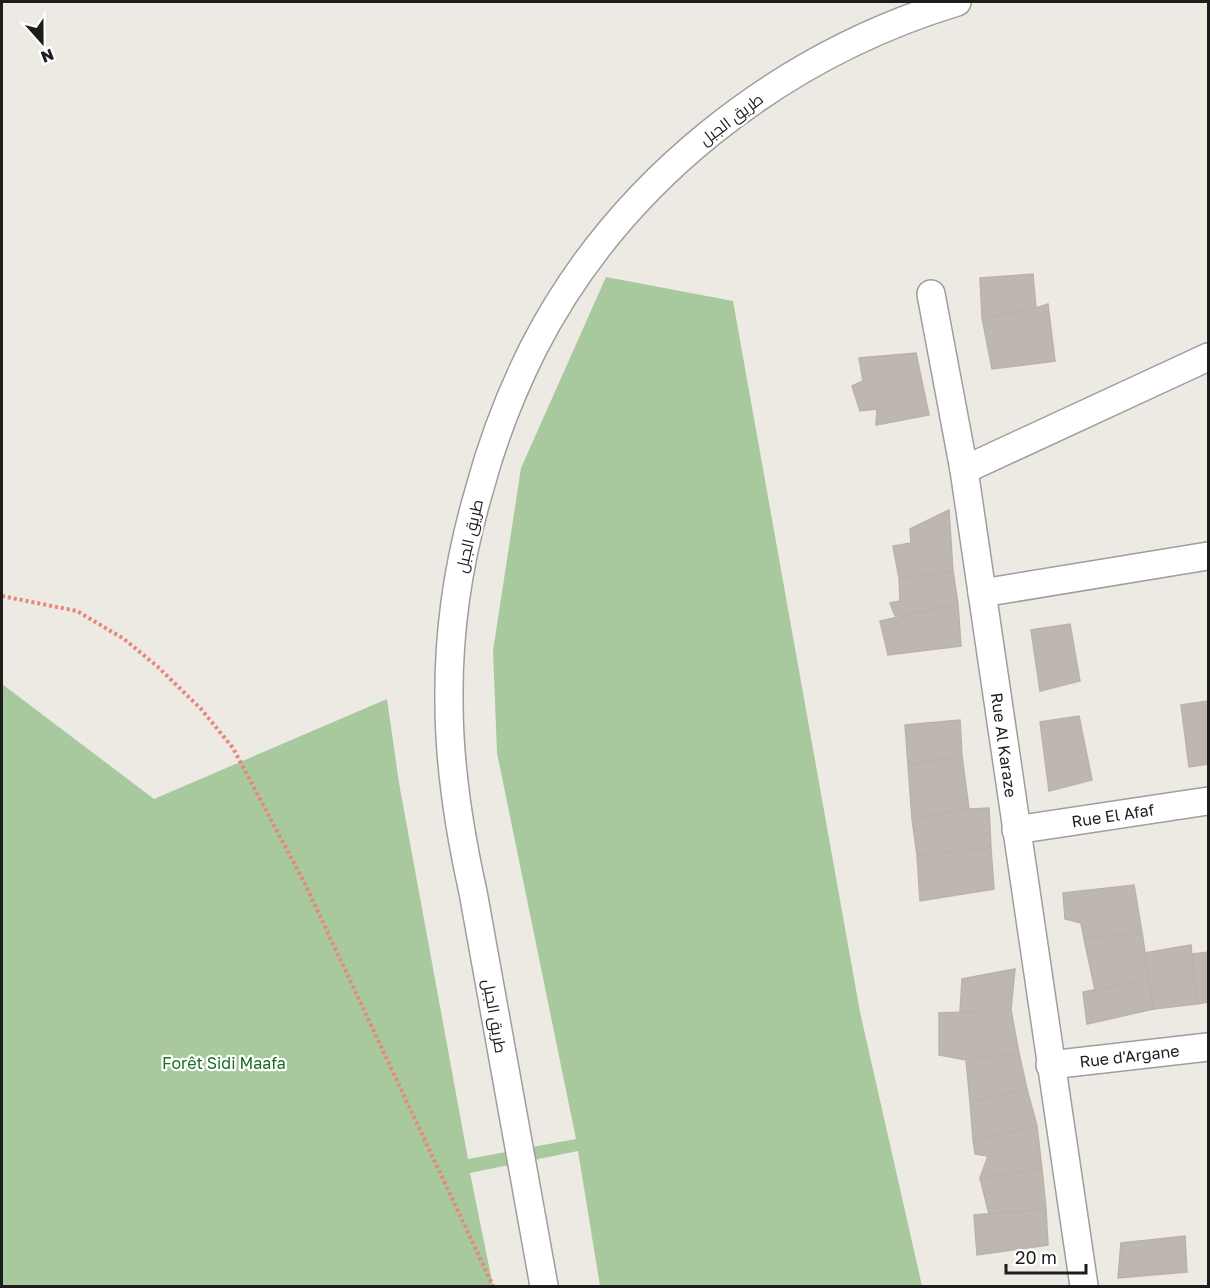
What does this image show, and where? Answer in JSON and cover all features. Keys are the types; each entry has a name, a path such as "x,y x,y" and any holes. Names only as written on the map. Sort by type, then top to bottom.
{"street":[{"name":"طريق الجبل","path":"544,1287 473,891 462,844 454,797 450,749 448,701 454,609 471,518 490,452 514,389 556,308 608,235 642,196 679,160 759,97 800,70 844,46 889,26 957,2"},
{"name":"Rue Al Karaze","path":"931,294 964,470 1084,1287"},
{"path":"964,470 1209,357"},
{"path":"982,593 1209,556"},
{"name":"Rue El Afaf","path":"1016,830 1209,801"},
{"name":"Rue d'Argane","path":"1050,1065 1209,1047"}],"path":[{"path":"2,596 77,611 124,639 158,667 201,709 233,748 305,884 493,1287"}],"green space":[{"name":"Forêt Sidi Maafa","path":"606,277 733,301 860,1012 922,1286 600,1286 578,1151 470,1173 493,1286 2,1286 2,684 154,799 387,699 399,783 468,1159 576,1139 497,753 493,651 521,468"}],"building":[{"path":"1033,274 1036,308 982,318 980,278"},
{"path":"1048,304 1055,361 992,369 982,318"},
{"path":"916,353 929,415 876,425 877,409 860,411 852,386 863,381 859,358"},
{"path":"949,510 953,571 899,578 893,546 911,543 910,529"},
{"path":"953,571 958,604 895,616 890,603 900,601 899,578"},
{"path":"958,604 961,646 888,655 880,621"},
{"path":"1070,624 1080,681 1040,691 1031,630"},
{"path":"1208,701 1208,764 1189,767 1181,705"},
{"path":"1079,716 1092,780 1049,791 1040,722"},
{"path":"960,720 962,756 908,765 905,725"},
{"path":"962,756 969,809 912,819 908,765"},
{"path":"989,808 991,848 917,855 912,819 969,809"},
{"path":"991,848 994,889 920,901 917,855"},
{"path":"1134,885 1142,932 1084,939 1081,923 1065,919 1063,893"},
{"path":"1142,932 1149,979 1095,990 1084,939"},
{"path":"1191,945 1196,1004 1154,1009 1144,953"},
{"path":"1208,952 1208,1002 1196,1004 1193,954"},
{"path":"1015,969 1011,1010 960,1012 962,979"},
{"path":"1149,979 1154,1009 1087,1024 1083,992"},
{"path":"1011,1010 1019,1053 966,1060 939,1055 939,1013"},
{"path":"1019,1053 1027,1089 970,1102 966,1060"},
{"path":"1027,1089 1037,1126 973,1140 970,1102"},
{"path":"1037,1126 1042,1169 980,1178 988,1156 975,1154 973,1140"},
{"path":"1042,1169 1046,1209 989,1214 980,1178"},
{"path":"1046,1209 1048,1245 977,1255 974,1215"},
{"path":"1185,1236 1187,1272 1118,1278 1121,1243"}]}
